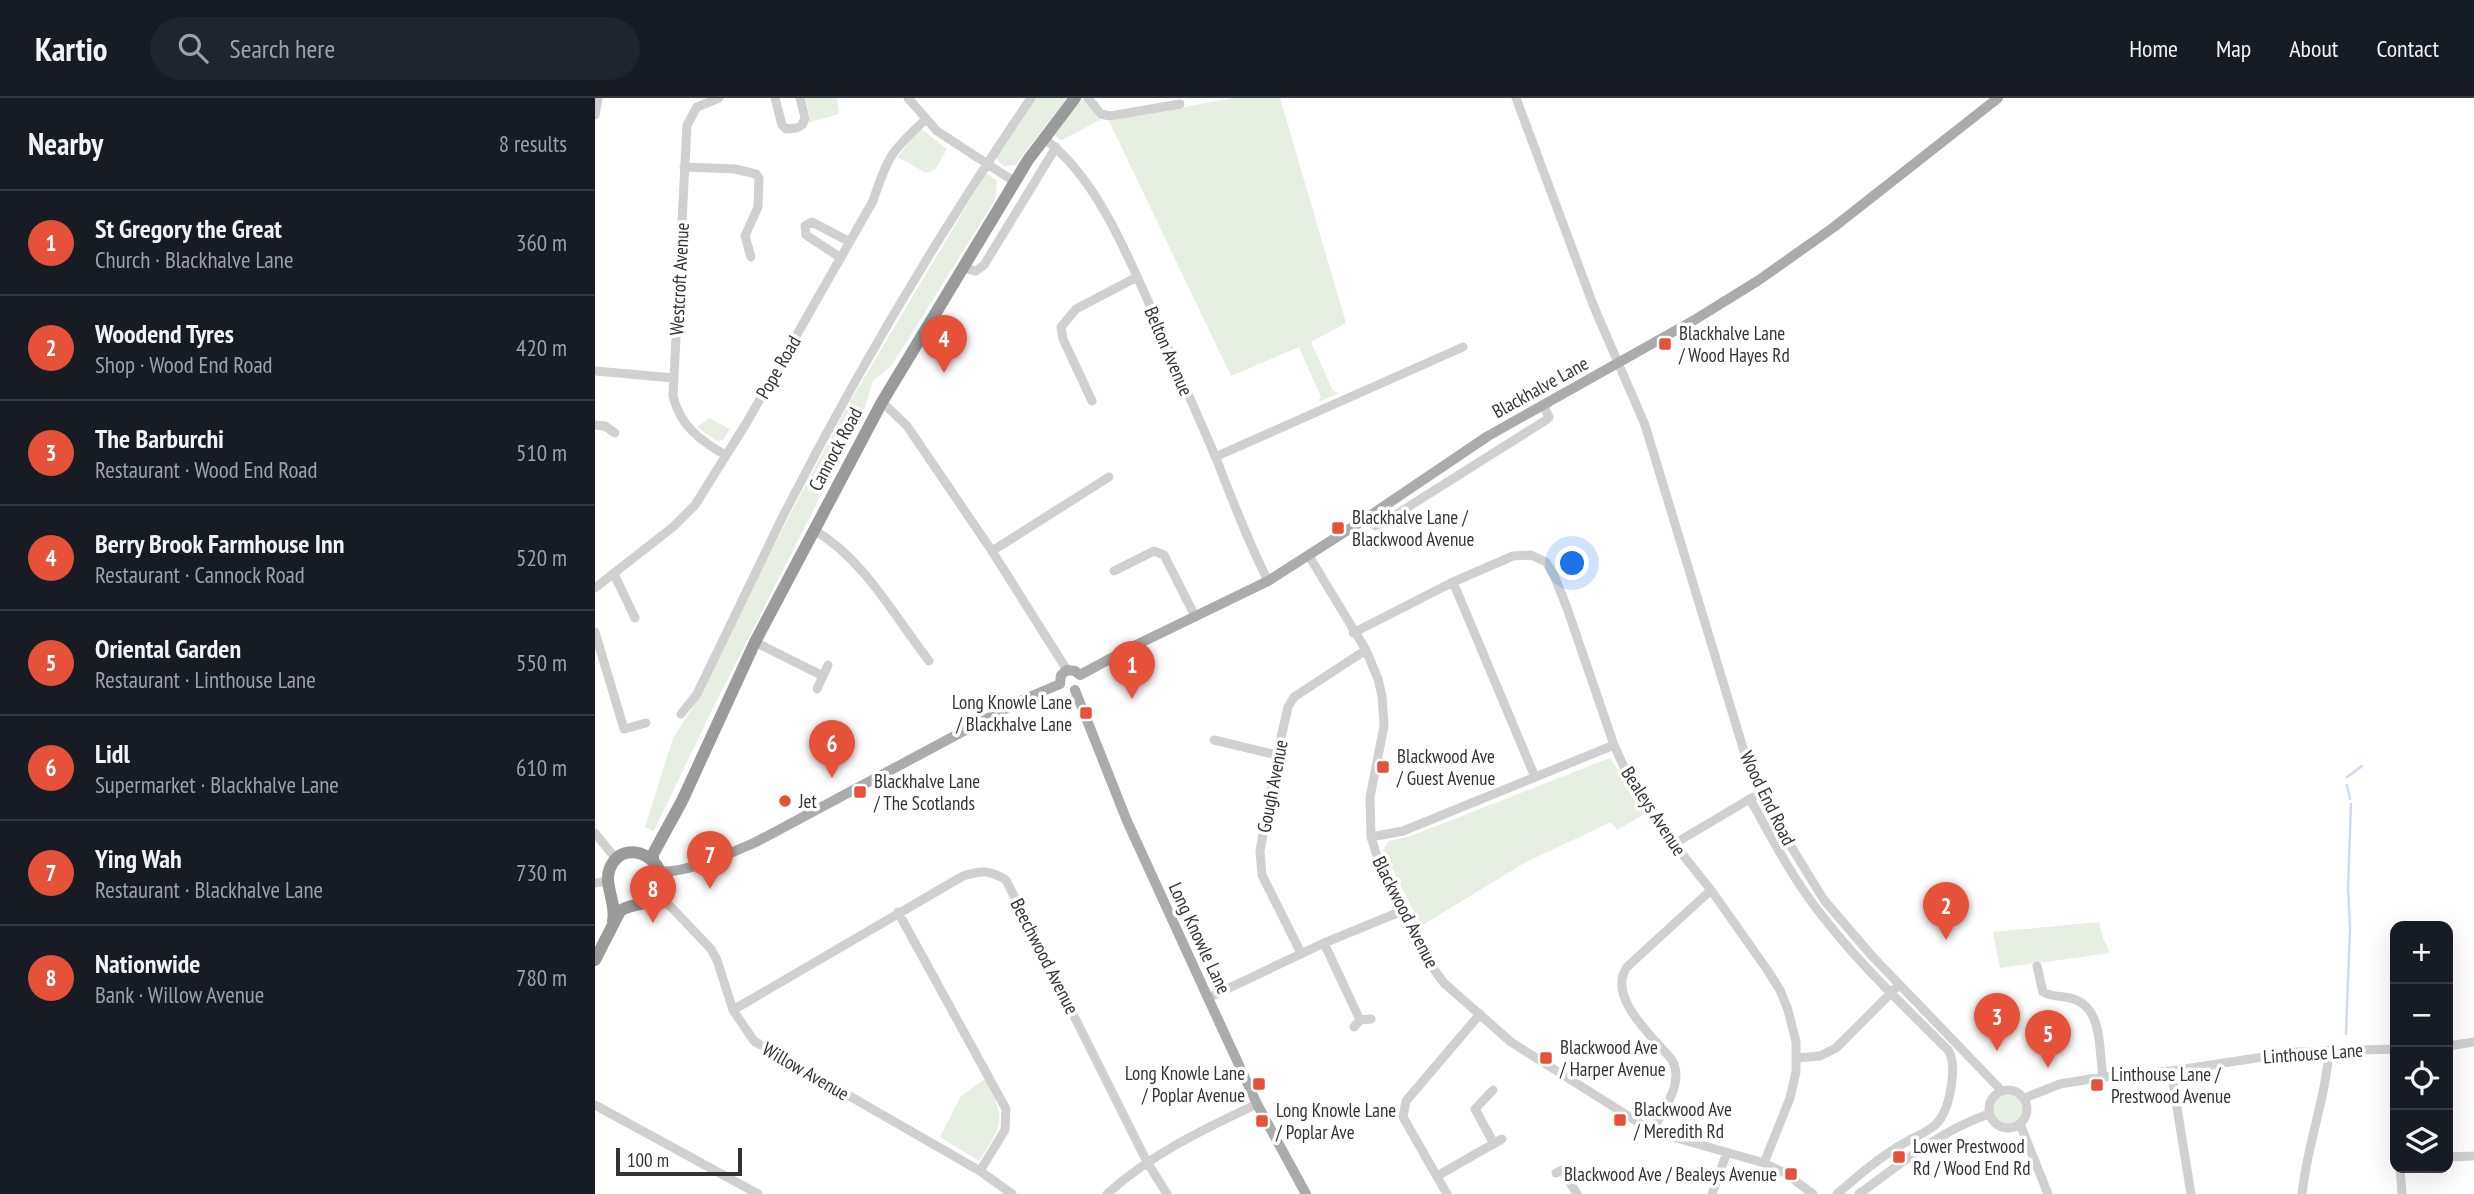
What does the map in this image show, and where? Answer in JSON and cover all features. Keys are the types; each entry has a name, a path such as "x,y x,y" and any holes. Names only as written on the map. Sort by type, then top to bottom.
{"highway":[{"name":"Cannock Road","path":"653,860 653,854 682,801 755,642 882,402 1015,182 1075,98"},
{"path":"613,921 605,886 609,869 616,859 662,837"},
{"path":"595,960 613,921 623,908 643,904 656,895 660,886 660,872 653,860 641,853 629,852"},
{"path":"605,886 623,903 632,905"}],"main road":[{"name":"Blackhalve Lane","path":"1080,675 1268,581 1471,447 1678,330 1788,260 1998,98"},
{"path":"1067,670 1075,670 1080,675 1081,682 1075,690 1066,690 1060,684 1061,675 1067,670"},
{"path":"660,872 674,872 756,842 1020,701 1060,684"},
{"name":"Long Knowle Lane","path":"1075,690 1127,821 1207,998 1257,1104 1306,1194"}],"street":[{"path":"595,115 598,98"},
{"name":"Westcroft Avenue","path":"719,98 697,107 687,125 673,396 677,412 700,439 725,455"},
{"path":"775,98 782,125 791,130 803,125 805,118 800,98"},
{"path":"908,98 926,120 955,145 1015,182"},
{"name":"Cannock Road","path":"681,714 697,694 781,520 874,349 986,164 1031,98"},
{"path":"1089,98 1101,114 1110,116 1180,104"},
{"name":"Wood End Road","path":"1516,98 1594,307 1645,425 1750,771 1787,841 1824,900 1856,939 2001,1090"},
{"name":"Pope Road","path":"595,588 673,527 695,505 873,201 892,153 898,144 926,120"},
{"name":"Belton Avenue","path":"1044,138 1071,162 1100,205 1137,277 1215,457 1245,535 1268,581"},
{"path":"963,268 977,271 983,265 1056,147"},
{"path":"684,167 735,169 757,174 758,207 745,236 751,257"},
{"path":"841,258 806,235 804,226 812,222 850,242"},
{"path":"1094,404 1062,339 1061,327 1076,309 1137,277"},
{"path":"1215,457 1463,347"},
{"path":"595,371 674,378"},
{"path":"882,402 907,426 992,551 1067,670"},
{"path":"1365,519 1376,526 1381,524 1546,420 1549,417 1543,405"},
{"path":"595,425 605,426 615,433"},
{"path":"992,551 1109,477"},
{"path":"814,530 826,537 867,577 929,661"},
{"path":"1115,570 1154,551 1164,555 1195,616"},
{"name":"Bealeys Avenue","path":"1353,633 1453,582 1513,556 1531,555 1546,562 1567,608 1614,745 1628,776 1780,990 1795,1032 1797,1058 1790,1098 1763,1163"},
{"name":"Blackwood Avenue","path":"1309,556 1353,633 1366,650 1381,689 1384,717 1382,747 1371,795 1371,837 1402,911 1427,960 1444,983 1511,1042 1653,1131 1763,1163 1785,1173 1813,1194"},
{"path":"614,573 635,618"},
{"path":"1453,582 1535,778"},
{"path":"595,632 624,729 646,723"},
{"path":"755,642 823,676"},
{"name":"Gough Avenue","path":"1301,953 1262,875 1260,851 1277,755 1288,707 1294,697 1366,650"},
{"path":"817,689 828,665"},
{"path":"1214,740 1277,755"},
{"path":"1371,837 1403,831 1614,745"},
{"path":"1674,844 1761,792"},
{"path":"1750,799 1818,911 1858,960 1952,1057 1953,1073 1944,1112 1931,1128 1876,1162 1837,1194"},
{"path":"595,833 616,859"},
{"name":"Beechwood Avenue","path":"733,1010 963,876 984,870 992,872 1006,880 1147,1162 1167,1194"},
{"path":"1653,1131 1672,1093 1677,1072 1672,1060 1627,1004 1621,979 1627,967 1711,890"},
{"name":"Willow Avenue","path":"656,895 711,949 733,1010 754,1041 979,1171 1012,1194"},
{"path":"1207,998 1301,953 1402,911"},
{"path":"898,912 1006,1109 1005,1130 979,1171"},
{"path":"1324,943 1357,1023 1371,1019"},
{"path":"2038,966 2043,992 2077,1000 2093,1015 2103,1077"},
{"path":"1797,1058 1820,1056 1836,1048 1900,984"},
{"path":"1447,1194 1403,1117 1406,1101 1480,1014"},
{"path":"2453,1045 2474,1042"},
{"name":"Linthouse Lane","path":"2025,1098 2060,1084 2103,1077 2171,1071 2264,1056 2329,1050 2390,1049"},
{"path":"2302,1194 2306,1160 2328,1068 2329,1050"},
{"path":"2171,1071 2191,1194"},
{"path":"1437,1176 1498,1141 1475,1109 1493,1090"},
{"path":"2001,1090 2016,1091 2025,1098 2028,1110 2021,1124 2003,1128 1993,1121 1989,1114 1990,1101 2001,1090"},
{"path":"1107,1194 1147,1162 1257,1104"},
{"path":"595,1105 758,1194"},
{"path":"1859,1194 1937,1139 1989,1114"},
{"path":"2021,1124 2049,1194"},
{"path":"1712,1194 1727,1152"},
{"path":"2453,1157 2474,1156"},
{"path":"1556,1173 1562,1170 1577,1194"},
{"path":"2400,1173 2402,1194"}],"shaded area":[{"path":"805,98 837,98 839,114 807,123 810,116"},
{"path":"1036,98 1067,98 1015,165 1004,166 996,155"},
{"path":"1083,98 1100,120 1062,140 1057,138 1055,133"},
{"path":"1233,98 1280,98 1346,323 1311,342 1333,391 1339,393 1318,402 1321,397 1299,347 1231,376 1109,121"},
{"path":"921,129 947,149 935,170 926,173 898,157"},
{"path":"986,173 997,181 995,200 892,365 873,381 859,427 818,501 654,831 645,827 673,738 700,696 773,547 848,405"},
{"path":"709,418 730,429 723,440 717,441 697,427"},
{"path":"1610,758 1645,814 1617,830 1611,822 1526,862 1421,926 1383,850 1389,841 1411,836"},
{"path":"2099,922 2110,953 2000,968 1993,932"},
{"path":"985,1079 996,1103 999,1121 993,1138 979,1161 940,1137 961,1096"},
{"path":"2008,1094 2019,1098 2023,1109 2019,1120 2008,1124 1997,1120 1993,1109 1997,1098"}],"waterway":[{"path":"2347,777 2362,766"},
{"path":"2347,785 2350,799"},
{"path":"2346,1034 2351,804"}],"place":[{"name":"Blackhalve Lane / Wood Hayes Rd","path":"1665,344"},
{"name":"Berry Brook Farmhouse Inn","path":"944,373"},
{"name":"Blackhalve Lane / Blackwood Avenue","path":"1338,528"},
{"name":"St Gregory the Great","path":"1132,699"},
{"name":"Long Knowle Lane / Blackhalve Lane","path":"1086,713"},
{"name":"Blackwood Ave / Guest Avenue","path":"1383,767"},
{"name":"Lidl","path":"832,778"},
{"name":"Blackhalve Lane / The Scotlands","path":"860,792"},
{"name":"Jet","path":"785,801"},
{"name":"Ying Wah","path":"710,889"},
{"name":"Nationwide","path":"653,923"},
{"name":"Woodend Tyres","path":"1946,940"},
{"name":"The Barburchi","path":"1997,1051"},
{"name":"Blackwood Ave / Harper Avenue","path":"1546,1058"},
{"name":"Oriental Garden","path":"2048,1068"},
{"name":"Long Knowle Lane / Poplar Avenue","path":"1259,1084"},
{"name":"Linthouse Lane / Prestwood Avenue","path":"2097,1085"},
{"name":"Blackwood Ave / Meredith Rd","path":"1620,1120"},
{"name":"Long Knowle Lane / Poplar Ave","path":"1262,1121"},
{"name":"Lower Prestwood Rd / Wood End Rd","path":"1899,1157"},
{"name":"Blackwood Ave / Bealeys Avenue","path":"1791,1174"}]}
